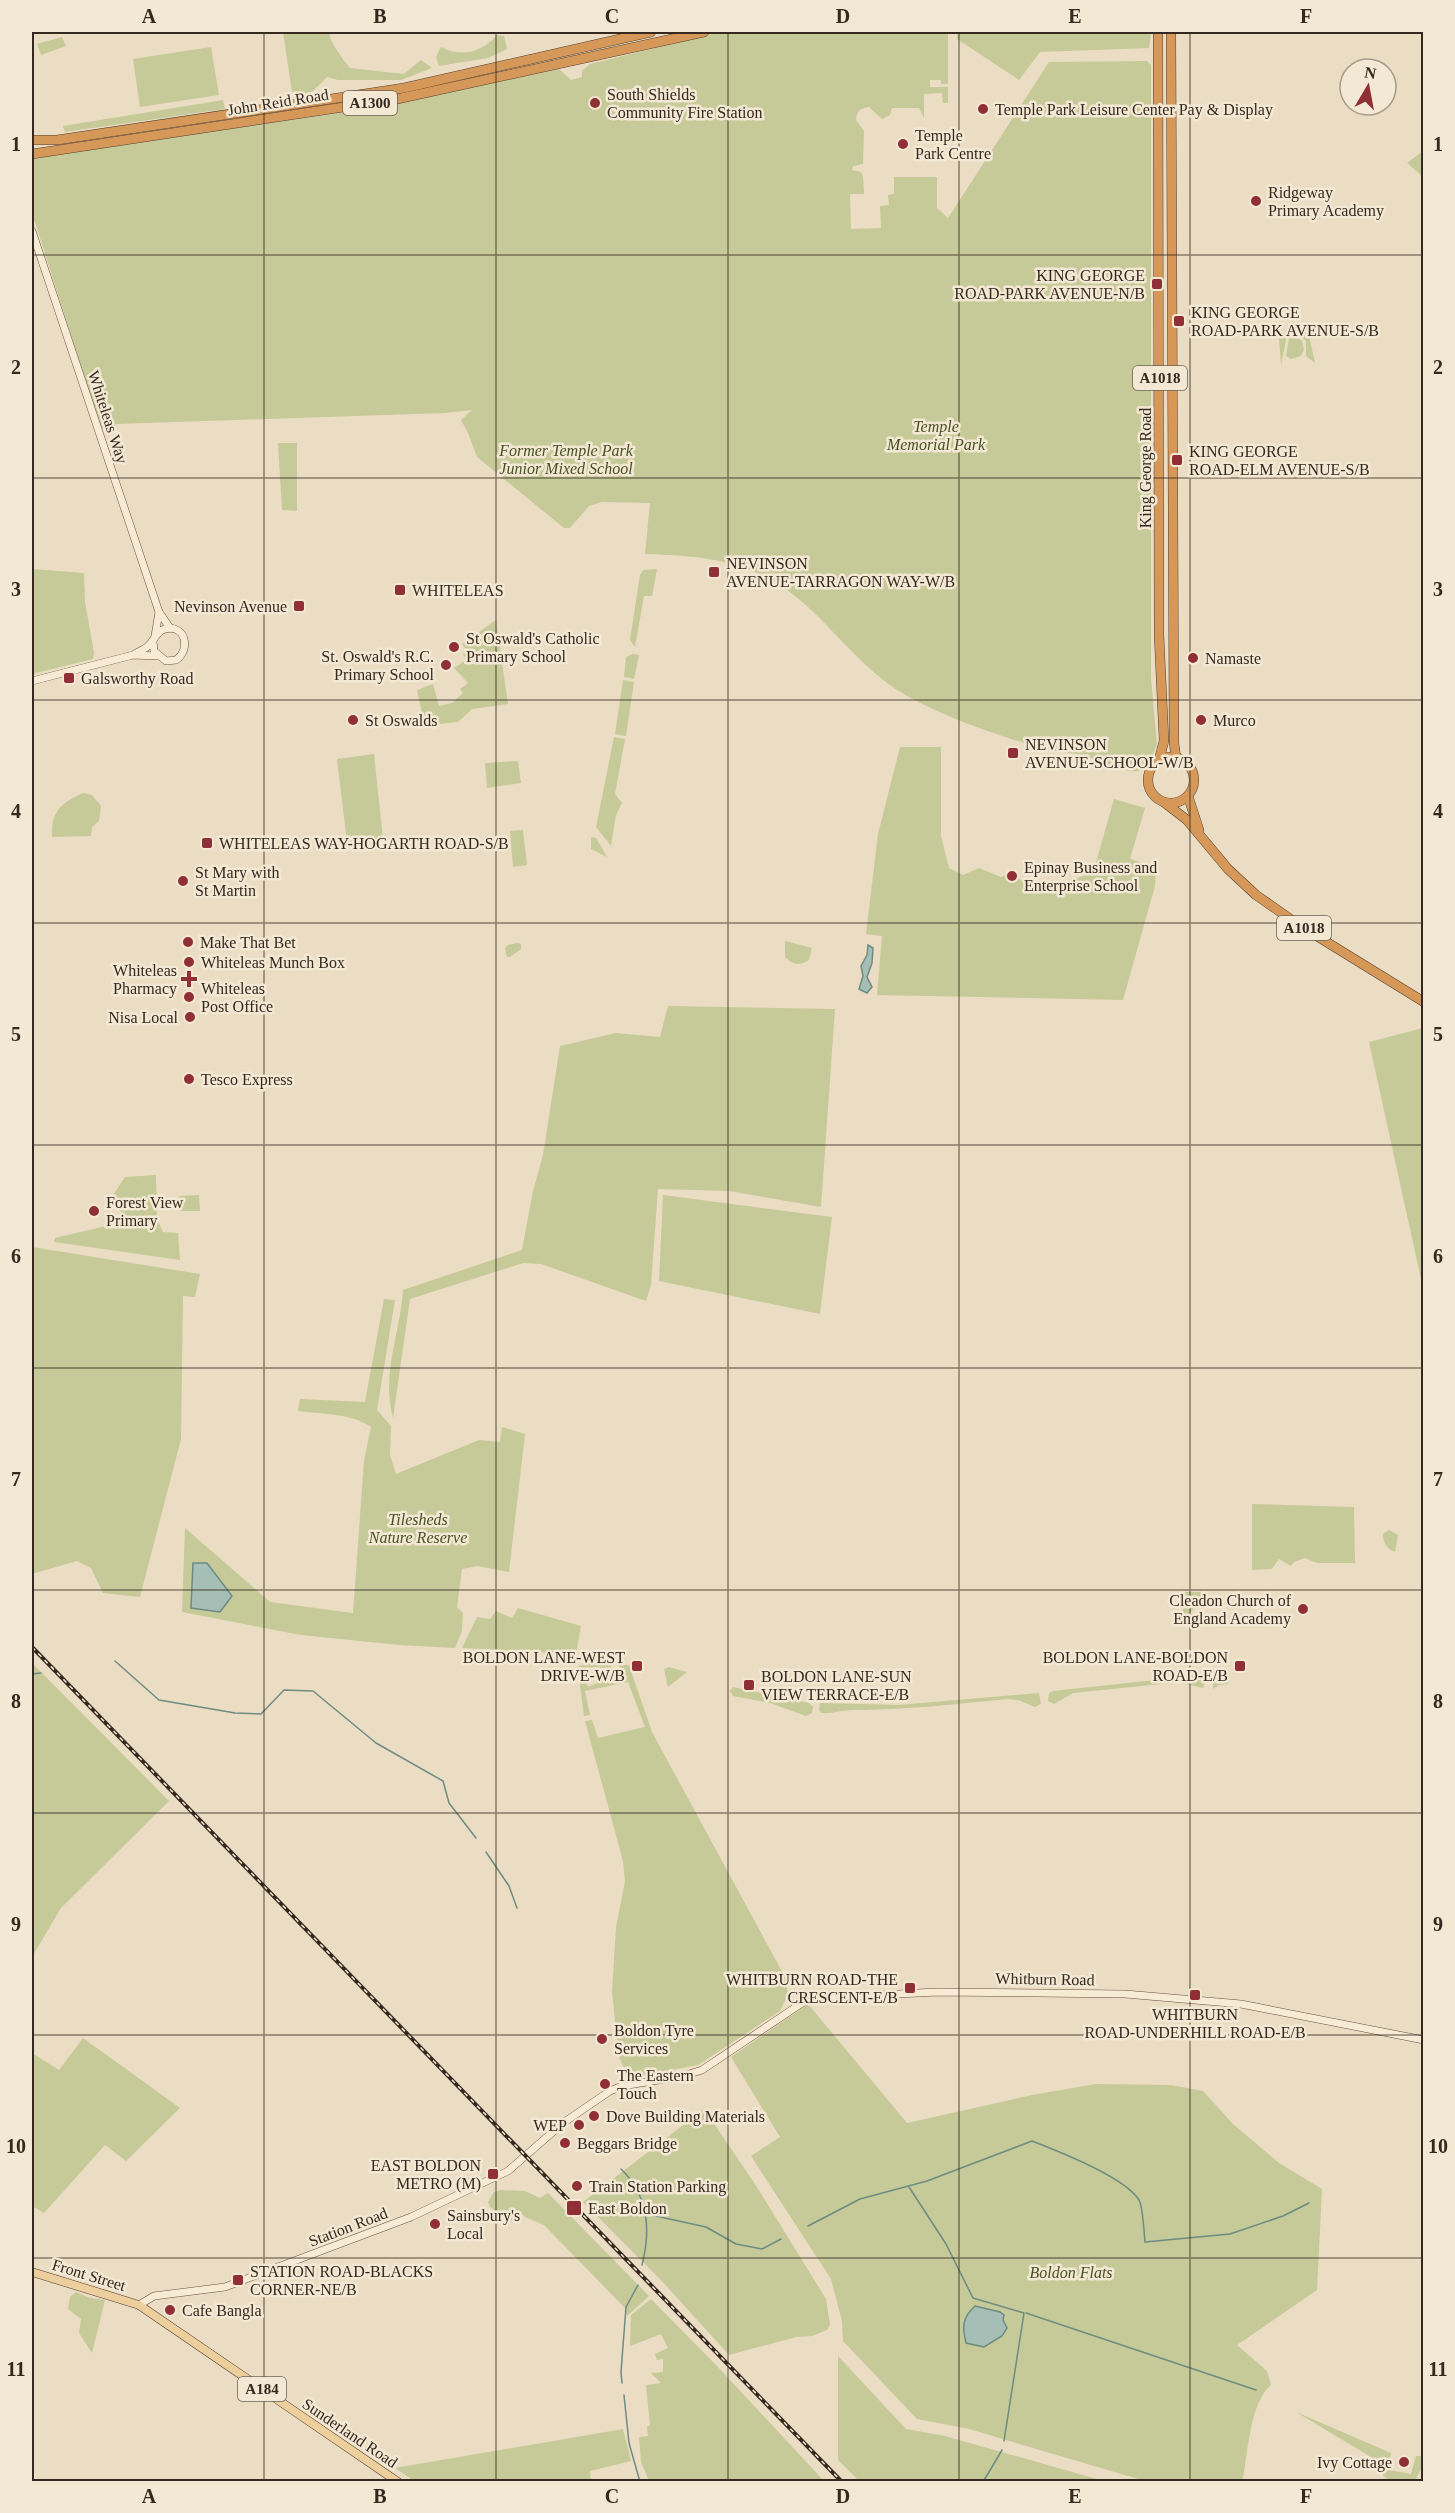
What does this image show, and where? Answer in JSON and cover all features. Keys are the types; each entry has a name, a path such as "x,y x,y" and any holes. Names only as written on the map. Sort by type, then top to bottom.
{"highway":[{"name":"John Reid Road","path":"32,140 57,140 404,88 651,32"},
{"name":"John Reid Road","path":"32,154 397,99 704,32"},
{"name":"King George Road","path":"1158,32 1159,657 1164,741 1159,760"},
{"name":"King George Road","path":"1171,32 1174,743 1176,758"},
{"path":"1159,100 1172,100"},
{"path":"1160,266 1173,266"},
{"path":"1160,304 1173,304"},
{"path":"1160,467 1173,467"},
{"path":"1159,760 1176,758"},
{"name":"A1018","path":"1176,758 1189,767 1193,774 1194,782 1188,796 1201,834"},
{"name":"A1018","path":"1159,760 1150,769 1147,782 1152,795 1165,803 1201,834 1228,869 1256,895 1299,925 1424,1002"},
{"path":"1165,803 1177,803 1188,796"}],"main road":[{"name":"Whiteleas Way","path":"32,231 159,612 170,628"},
{"name":"Whiteleas Way","path":"154,639 159,612"},
{"path":"32,681 134,654 157,656 171,661 179,658 185,651 184,638 179,631 170,628 161,630 154,639 134,654"},
{"path":"154,639 154,651 157,656"},
{"name":"Whitburn Road","path":"550,2134 562,2123 622,2086 683,2076 702,2070 802,2003 819,1998 937,1992 1125,1994 1241,2004 1424,2040"},
{"name":"Station Road","path":"139,2305 154,2296 225,2287 411,2217 508,2171 550,2134"},
{"name":"Front Street","path":"32,2272 139,2305"},
{"name":"Sunderland Road","path":"139,2305 398,2481"}],"green space":[{"path":"283,32 329,32 334,46 350,68 404,74 421,60 432,68 401,80 338,80 327,77 313,91 298,96 297,91 292,92"},
{"name":"Temple Memorial Park","path":"717,32 948,32 948,84 941,84 941,80 930,80 930,87 948,87 948,103 943,103 942,93 924,94 924,118 919,108 892,108 890,115 882,119 869,107 858,112 856,120 864,131 863,164 853,166 852,170 861,172 863,176 864,194 850,194 851,229 881,228 880,206 889,205 888,195 894,194 894,177 937,177 937,208 948,218 1049,62 1147,61 1151,65 1151,678 1157,745 1142,770 1127,771 1081,755 1040,747 997,734 930,708 882,679 808,607 771,580 732,564 691,557 645,554 650,503 602,502 589,506 570,528 564,528 477,457 461,420 472,410 444,413 117,424 101,429 32,213 32,160 37,156 361,110 559,69 571,80 582,77 582,71 590,64"},
{"path":"957,32 1151,32 1149,48 1040,52 1019,80 957,39"},
{"path":"497,35 504,36 507,49 488,58 439,66 436,57 441,47 456,52 471,52 485,46"},
{"path":"62,37 66,46 41,55 37,44"},
{"path":"211,47 219,95 140,107 133,59"},
{"path":"223,100 225,109 65,132 63,126"},
{"path":"1420,153 1423,156 1423,177 1407,163"},
{"path":"1308,331 1315,363 1306,356 1306,341 1298,334 1291,333"},
{"path":"1284,334 1286,340 1281,365 1279,336"},
{"path":"1296,337 1302,341 1304,349 1301,356 1291,359 1286,356 1289,338"},
{"path":"278,443 297,443 297,511 282,510"},
{"path":"32,569 84,573 85,602 94,653 93,659 32,674"},
{"path":"657,569 652,596 644,596 635,647 630,640 640,575 643,570"},
{"path":"496,620 508,704 472,709 458,722 440,724 422,714 417,690 433,684 439,706 452,703 463,693 460,689 468,683 454,668 466,660 463,654 467,650 462,644"},
{"path":"633,654 639,655 634,679 624,677 626,657"},
{"path":"623,680 634,682 626,736 615,734"},
{"path":"614,737 625,739 615,794 622,803 616,815 611,846 596,827"},
{"name":"Epinay Business and Enterprise School","path":"900,747 941,747 941,836 949,868 963,875 979,868 1001,877 1010,873 1030,884 1050,885 1093,873 1114,799 1145,808 1130,859 1156,867 1155,886 1123,1000 877,995 882,936 866,934 878,834"},
{"path":"374,754 383,839 347,842 337,759"},
{"path":"518,761 521,783 487,788 485,763"},
{"path":"83,793 92,795 101,806 99,821 92,827 91,836 52,837 53,821 59,809 69,800"},
{"path":"523,830 527,865 513,867 510,831"},
{"path":"591,837 596,838 607,857 591,849"},
{"path":"785,941 812,948 809,960 799,964 788,960 785,957"},
{"path":"517,943 521,944 521,949 507,957 505,948"},
{"path":"668,1006 835,1009 821,1207 729,1191 658,1189 651,1285 646,1301 541,1264 523,1263 410,1299 393,1418 389,1385 390,1370 403,1290 522,1250 533,1191 543,1155 560,1046 616,1033 660,1037"},
{"path":"1424,1028 1423,1288 1369,1042"},
{"path":"156,1175 157,1219 163,1232 178,1233 180,1260 54,1242 55,1238 123,1222 119,1203 105,1207 125,1177"},
{"path":"199,1195 200,1211 180,1211 179,1196"},
{"path":"663,1195 832,1217 820,1314 659,1281"},
{"path":"32,1247 200,1274 195,1297 183,1296 181,1439 140,1597 103,1593 91,1568 77,1561 32,1574"},
{"name":"Tilesheds Nature Reserve","path":"384,1299 395,1300 377,1410 391,1426 390,1455 396,1474 479,1440 500,1442 502,1427 525,1434 509,1572 477,1566 462,1569 457,1607 463,1613 462,1631 455,1648 301,1635 182,1612 185,1528 270,1602 353,1613 364,1461 371,1427 355,1419 298,1411 300,1399 365,1402"},
{"path":"1252,1504 1354,1507 1355,1563 1317,1563 1305,1558 1294,1562 1291,1566 1279,1559 1272,1569 1252,1570"},
{"path":"1389,1530 1398,1535 1395,1552 1384,1540 1383,1534"},
{"path":"1185,1592 1208,1594 1181,1622"},
{"path":"518,1608 581,1626 576,1654 462,1648 477,1617 490,1619 496,1611 512,1618"},
{"path":"32,1663 169,1801 61,1908 32,1957"},
{"path":"592,1663 611,1665 611,1668 588,1667 584,1674 588,1687 619,1673 619,1664 629,1665 652,1732 785,1977 788,1994 780,2011 698,2065 634,2077 626,2073 619,2057 612,1992 616,1927 625,1881 623,1861 585,1721 592,1720 598,1738 645,1727 628,1682 585,1691 590,1715 584,1716 578,1671 579,1666"},
{"path":"669,1667 687,1672 668,1687 664,1669"},
{"path":"1227,1673 1228,1684 1219,1685 1213,1689 1213,1676"},
{"path":"1202,1675 1205,1682 1203,1688 1171,1683 1073,1693 1054,1704 1048,1701 1049,1693 1053,1691"},
{"path":"733,1687 809,1703 813,1707 812,1713 806,1716 770,1703 733,1696 730,1691"},
{"path":"1039,1693 1041,1704 1035,1707 1018,1700 1007,1699 829,1713 821,1713 819,1710 820,1703 898,1705"},
{"name":"Boldon Flats","path":"808,2004 907,2123 1032,2095 1096,2084 1171,2085 1203,2091 1233,2124 1279,2163 1322,2189 1317,2290 1237,2345 1267,2371 1271,2385 1258,2403 1254,2415 1243,2478 1237,2482 1145,2481 969,2429 917,2419 843,2341 842,2321 831,2279 751,2156 780,2137 731,2057"},
{"path":"83,2038 180,2108 126,2161 105,2145 44,2213 32,2206 32,2053 59,2070"},
{"path":"704,2109 755,2184 826,2299 830,2325 827,2330 812,2336 796,2337 729,2355 660,2279 583,2202"},
{"path":"500,2190 525,2191 540,2198 548,2193 649,2296 627,2316 625,2308 544,2225 521,2213 509,2222 490,2207 488,2202 494,2192"},
{"path":"76,2292 90,2298 105,2300 92,2353 79,2333 81,2319 68,2309 70,2297"},
{"path":"651,2299 824,2481 649,2481 641,2462 639,2437 648,2436 647,2426 650,2426 646,2385 661,2383 651,2373 663,2372 663,2359 657,2360 655,2354 668,2348 661,2334 630,2346 631,2315"},
{"path":"838,2356 906,2429 945,2436 1104,2481 859,2481 838,2460"},
{"path":"1296,2412 1391,2453 1389,2470 1411,2474 1416,2456 1423,2456 1423,2465 1415,2481 1389,2481 1375,2467 1371,2457"},
{"path":"623,2429 631,2461 590,2471 591,2481 414,2481 395,2468"}],"water":[{"path":"868,945 873,948 872,963 867,977 872,987 867,993 859,989 863,976 861,966 867,955"},
{"path":"193,1563 207,1563 232,1596 220,1612 191,1608"},
{"path":"975,2306 1000,2312 1004,2315 1003,2320 1007,2328 1002,2336 984,2347 966,2343 965,2319"}],"waterway":[{"path":"115,1661 159,1700 235,1713 261,1714 284,1690 313,1691 376,1743 443,1781 449,1803 476,1838"},
{"path":"32,1674 41,1673"},
{"path":"486,1852 509,1886 517,1908"},
{"path":"808,2226 860,2199 927,2181 1032,2141 1106,2174 1131,2191 1140,2203 1145,2242 1230,2234 1283,2216 1309,2203"},
{"path":"621,2169 637,2190 645,2214 647,2226 642,2265"},
{"path":"909,2187 946,2244 973,2298 1024,2313 1004,2441"},
{"path":"647,2214 706,2227 736,2244 762,2249 781,2239"},
{"path":"622,2383 626,2307 638,2285"},
{"path":"1026,2313 1256,2390"},
{"path":"624,2395 629,2443 640,2482"},
{"path":"983,2482 1002,2450"}],"railway":[{"path":"32,1647 842,2482"}],"place":[{"name":"South Shields Community Fire Station","path":"595,103"},
{"name":"Temple Park Leisure Center Pay & Display","path":"983,109"},
{"name":"Temple Park Centre","path":"903,144"},
{"name":"Ridgeway Primary Academy","path":"1256,201"},
{"name":"KING GEORGE ROAD-PARK AVENUE-N/B","path":"1157,284"},
{"name":"KING GEORGE ROAD-PARK AVENUE-S/B","path":"1179,321"},
{"name":"KING GEORGE ROAD-ELM AVENUE-S/B","path":"1177,460"},
{"name":"NEVINSON AVENUE-TARRAGON WAY-W/B","path":"714,572"},
{"name":"WHITELEAS","path":"400,590"},
{"name":"Nevinson Avenue","path":"299,606"},
{"name":"St Oswald's Catholic Primary School","path":"454,647"},
{"name":"Namaste","path":"1193,658"},
{"name":"St. Oswald's R.C. Primary School","path":"446,665"},
{"name":"Galsworthy Road","path":"69,678"},
{"name":"St Oswalds","path":"353,720"},
{"name":"Murco","path":"1201,720"},
{"name":"NEVINSON AVENUE-SCHOOL-W/B","path":"1013,753"},
{"name":"WHITELEAS WAY-HOGARTH ROAD-S/B","path":"207,843"},
{"name":"Epinay Business and Enterprise School","path":"1012,876"},
{"name":"St Mary with St Martin","path":"183,881"},
{"name":"Make That Bet","path":"188,942"},
{"name":"Whiteleas Munch Box","path":"189,962"},
{"name":"Whiteleas Pharmacy","path":"189,979"},
{"name":"Whiteleas Post Office","path":"189,997"},
{"name":"Nisa Local","path":"190,1017"},
{"name":"Tesco Express","path":"189,1079"},
{"name":"Forest View Primary","path":"94,1211"},
{"name":"Cleadon Church of England Academy","path":"1303,1609"},
{"name":"BOLDON LANE-WEST DRIVE-W/B","path":"637,1666"},
{"name":"BOLDON LANE-BOLDON ROAD-E/B","path":"1240,1666"},
{"name":"BOLDON LANE-SUN VIEW TERRACE-E/B","path":"749,1685"},
{"name":"WHITBURN ROAD-THE CRESCENT-E/B","path":"910,1988"},
{"name":"WHITBURN ROAD-UNDERHILL ROAD-E/B","path":"1195,1995"},
{"name":"Boldon Tyre Services","path":"602,2039"},
{"name":"The Eastern Touch","path":"605,2084"},
{"name":"Dove Building Materials","path":"594,2116"},
{"name":"WEP","path":"579,2125"},
{"name":"Beggars Bridge","path":"565,2143"},
{"name":"EAST BOLDON METRO (M)","path":"493,2174"},
{"name":"Train Station Parking","path":"577,2186"},
{"name":"East Boldon","path":"574,2208"},
{"name":"Sainsbury's Local","path":"435,2224"},
{"name":"STATION ROAD-BLACKS CORNER-NE/B","path":"238,2280"},
{"name":"Cafe Bangla","path":"170,2310"},
{"name":"Ivy Cottage","path":"1404,2462"}],"park label":[{"name":"Former Temple Park Junior Mixed School","path":"566,459"}]}
